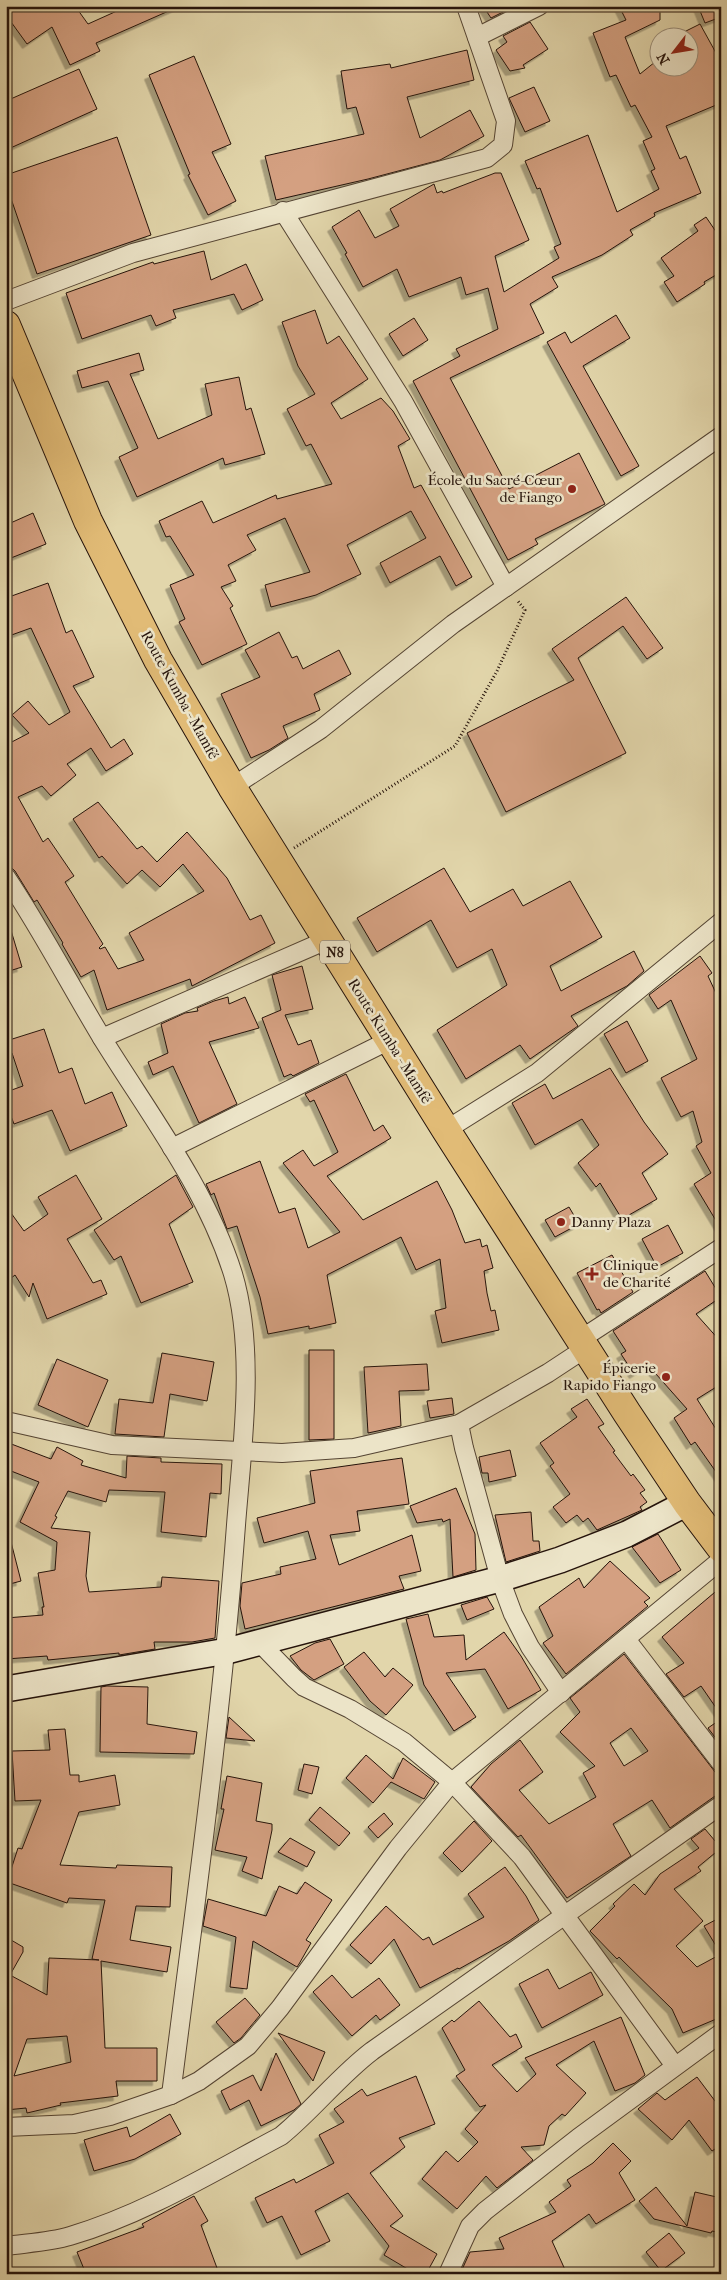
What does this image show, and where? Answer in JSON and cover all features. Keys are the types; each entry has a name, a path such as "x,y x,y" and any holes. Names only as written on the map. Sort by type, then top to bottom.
{"highway":[{"name":"Route Kumba - Mamfé","path":"7,328 88,522 158,660 232,787 446,1130 687,1502 721,1548"}],"main road":[{"path":"6,1689 226,1651 500,1579 560,1560 627,1534 687,1502"}],"street":[{"path":"6,301 132,253 283,211 487,158 503,145 506,121 466,6"},
{"path":"477,37 538,6"},
{"path":"283,211 403,401 506,587"},
{"path":"232,787 321,729 453,624 721,436"},
{"path":"6,877 102,1038 172,1148 212,1220 233,1276 244,1334 245,1387 242,1450 226,1651 171,2095"},
{"path":"446,1130 537,1073 721,922"},
{"path":"102,1038 327,940"},
{"path":"172,1148 390,1040"},
{"path":"6,1421 112,1446 282,1453 354,1448 459,1424 548,1373 584,1344 721,1248"},
{"path":"459,1424 500,1579 530,1647 561,1693"},
{"path":"6,2127 74,2124 110,2116 171,2095 200,2081 248,2046 280,2008 398,1848 452,1782 721,1560"},
{"path":"626,1639 721,1763"},
{"path":"259,1642 304,1687 350,1709 404,1742 452,1782 522,1858 675,2066"},
{"path":"6,2246 68,2237 89,2230 153,2204 281,2136 365,2056 721,1805"},
{"path":"448,2274 470,2226 477,2218 570,2144 721,2033"}],"path":[{"path":"277,859 454,746 497,671 525,610 506,587"}],"building":[{"path":"6,6 75,6 88,24 128,6 180,6 96,43 100,51 70,65 52,27 27,44 6,15"},
{"path":"483,6 515,6 491,18"},
{"path":"619,6 660,6 660,20 625,37 640,74 650,66 650,78 700,78 700,28 692,28 700,24 721,62 721,103 666,126 680,159 686,156 701,193 654,213 655,216 630,230 633,235 602,255 552,277 558,287 530,304 544,333 450,378 509,489 579,453 605,504 535,539 538,544 508,560 413,381 460,356 456,349 498,329 488,288 466,295 461,277 409,297 397,269 363,287 332,227 359,210 375,238 399,226 390,209 434,184 437,193 442,191 443,193 495,173 501,173 529,240 495,256 504,292 559,258 554,247 561,244 540,188 537,189 525,161 588,135 617,212 659,189 651,171 655,169 643,141 652,137 635,105 631,107 616,75 610,77 593,33 626,20"},
{"path":"698,6 721,6 721,17 705,23"},
{"path":"530,22 548,49 523,65 525,68 510,71 496,50 507,42 503,36"},
{"path":"467,50 474,80 407,97 420,138 470,110 484,136 440,160 276,200 265,156 364,134 356,107 347,109 341,71 390,64 391,68"},
{"path":"194,56 231,144 212,152 236,201 208,215 188,175 190,174 149,75"},
{"path":"79,69 97,109 6,150 6,101"},
{"path":"534,87 550,121 525,132 509,98"},
{"path":"117,137 151,235 37,274 6,184 6,175"},
{"path":"706,217 721,239 721,272 677,302 664,282 674,276 661,258 698,231 694,225"},
{"path":"204,251 211,280 246,264 263,300 242,310 234,294 173,310 176,318 156,326 151,315 82,339 66,293 153,262 154,264"},
{"path":"315,310 327,344 339,336 368,379 331,403 341,419 381,398 393,411 410,439 398,446 414,488 421,485 472,577 456,586 440,556 390,583 380,563 426,538 411,511 347,545 361,574 316,595 271,607 265,585 310,572 285,518 247,535 256,550 228,565 236,581 221,587 233,606 230,608 247,644 202,665 179,622 185,619 170,585 194,575 170,536 166,537 159,521 202,501 213,523 276,495 277,499 332,484 311,444 306,446 287,409 315,394 298,366 282,322"},
{"path":"616,315 630,338 583,366 639,466 621,476 547,342 565,332 571,343"},
{"path":"414,318 428,340 403,356 389,334"},
{"path":"139,353 144,370 130,374 158,439 212,415 205,384 239,377 246,410 251,408 265,454 225,465 223,458 137,497 119,457 138,448 108,381 82,388 77,371"},
{"path":"33,513 46,544 6,560 6,525"},
{"path":"48,583 66,633 72,630 94,677 73,686 111,748 124,739 133,754 106,771 91,748 67,764 76,775 51,796 42,786 18,797 43,842 48,838 74,876 65,882 103,944 99,948 105,947 118,969 144,960 129,933 204,891 183,864 160,887 142,870 127,884 102,856 99,858 73,819 98,802 137,849 142,846 157,862 187,832 227,878 250,920 261,915 275,943 192,986 190,979 107,1010 94,970 81,977 37,900 34,902 15,871 6,863 6,745 29,733 12,715 28,701 49,725 70,712 31,628 6,637 6,598"},
{"path":"626,597 663,648 647,659 623,626 578,658 626,753 506,812 467,733 574,680 552,649"},
{"path":"279,632 292,658 297,656 303,669 339,650 351,674 314,694 320,710 283,726 288,738 269,750 251,758 221,694 260,677 245,650"},
{"path":"444,868 470,912 513,889 523,906 570,881 602,937 550,966 561,991 634,951 644,971 627,986 571,1016 578,1026 530,1059 520,1045 466,1079 437,1030 507,985 492,949 457,968 431,920 377,952 357,918"},
{"path":"6,927 10,927 22,967 6,972"},
{"path":"700,956 712,973 708,976 721,1004 721,1229 694,1184 711,1173 696,1146 702,1142 693,1111 681,1117 661,1078 697,1059 671,1000 658,1009 649,995"},
{"path":"302,966 313,1009 285,1015 298,1045 311,1040 319,1063 293,1076 291,1074 284,1077 262,1018 281,1010 272,975"},
{"path":"228,997 229,1004 245,997 259,1028 209,1042 237,1104 199,1123 173,1066 153,1075 148,1062 168,1053 161,1024 185,1013 198,1011 197,1008"},
{"path":"627,1021 648,1061 626,1073 604,1034"},
{"path":"44,1029 59,1073 72,1068 85,1104 112,1092 127,1126 70,1151 52,1110 14,1124 6,1103 6,1092 23,1086 12,1053 6,1055 6,1041"},
{"path":"610,1068 644,1122 668,1154 642,1173 657,1199 622,1219 600,1183 596,1187 578,1163 599,1145 582,1119 535,1145 512,1103 545,1084 553,1099"},
{"path":"346,1074 374,1131 383,1125 391,1138 327,1176 363,1220 437,1181 452,1210 465,1243 480,1239 482,1247 487,1245 493,1268 484,1271 487,1293 491,1311 495,1310 499,1330 442,1343 435,1311 446,1308 440,1259 416,1270 401,1237 327,1275 336,1323 309,1329 309,1326 268,1334 260,1297 237,1226 227,1229 214,1193 211,1195 206,1184 260,1161 279,1213 295,1208 308,1248 340,1232 283,1163 303,1150 314,1166 338,1152 314,1100 310,1102 305,1094"},
{"path":"76,1175 102,1219 67,1239 93,1283 101,1280 107,1294 47,1319 33,1283 29,1297 15,1275 6,1282 6,1206 24,1231 48,1214 38,1197"},
{"path":"176,1175 193,1207 169,1224 193,1282 141,1303 121,1256 114,1260 94,1230"},
{"path":"569,1207 579,1224 555,1237 545,1220"},
{"path":"668,1225 683,1253 657,1267 642,1239"},
{"path":"612,1255 633,1292 601,1313 599,1309 597,1310 577,1273"},
{"path":"705,1271 721,1297 696,1314 721,1342 721,1384 697,1399 721,1437 721,1479 695,1442 691,1445 674,1418 687,1409 648,1365 634,1374 621,1354 626,1351 613,1331"},
{"path":"309,1350 334,1350 334,1439 309,1440"},
{"path":"162,1353 214,1362 207,1401 170,1394 164,1437 115,1434 119,1399 153,1403"},
{"path":"57,1359 108,1380 88,1427 38,1405"},
{"path":"427,1364 429,1390 399,1391 401,1426 368,1433 364,1367"},
{"path":"452,1398 454,1414 430,1418 427,1401"},
{"path":"587,1399 604,1424 598,1427 615,1451 613,1452 631,1476 633,1474 645,1490 640,1493 647,1502 640,1507 642,1510 597,1530 588,1518 583,1522 577,1515 566,1523 553,1507 570,1494 550,1466 554,1463 540,1443 577,1417 571,1409"},
{"path":"6,1442 51,1459 57,1447 83,1461 81,1465 126,1478 127,1456 161,1458 161,1462 222,1464 221,1494 210,1493 206,1537 161,1532 165,1492 109,1490 106,1502 68,1491 51,1528 90,1532 86,1576 89,1592 161,1587 162,1577 219,1581 215,1638 192,1642 154,1642 155,1649 119,1655 119,1653 48,1660 47,1656 6,1659 6,1618 43,1615 42,1607 44,1607 38,1573 55,1570 57,1542 20,1522 39,1482 6,1469"},
{"path":"510,1450 516,1476 489,1482 488,1473 482,1473 479,1457"},
{"path":"402,1458 409,1504 357,1511 360,1531 330,1535 339,1565 412,1535 421,1571 399,1576 404,1589 245,1629 240,1606 242,1583 281,1574 280,1567 316,1559 308,1531 264,1543 257,1518 315,1503 310,1471"},
{"path":"456,1488 475,1534 476,1570 453,1577 450,1519 443,1522 442,1519 417,1523 410,1506"},
{"path":"531,1512 533,1541 539,1541 540,1551 506,1562 495,1515"},
{"path":"658,1534 681,1570 660,1583 632,1547"},
{"path":"11,1542 21,1581 6,1585 6,1543"},
{"path":"610,1561 650,1598 644,1602 648,1606 566,1674 543,1643 553,1636 539,1607 579,1578 584,1588"},
{"path":"721,1587 721,1715 701,1686 684,1697 666,1674 684,1663 662,1637"},
{"path":"487,1597 494,1609 467,1620 461,1605"},
{"path":"428,1614 434,1637 464,1635 466,1660 504,1632 541,1690 508,1709 485,1669 446,1673 476,1717 454,1731 424,1685 406,1619"},
{"path":"330,1639 344,1664 314,1680 301,1670 290,1656 315,1643"},
{"path":"364,1652 385,1677 393,1668 413,1685 386,1715 370,1701 344,1667"},
{"path":"624,1654 721,1780 721,1794 715,1796 670,1828 652,1800 613,1824 631,1856 567,1898 521,1835 518,1837 471,1787 491,1764 520,1740 543,1772 519,1790 549,1824 596,1797 583,1773 595,1766 560,1732 580,1712 570,1698","holes":["631,1728 648,1751 624,1766 610,1743"]},
{"path":"101,1687 148,1687 147,1724 197,1732 194,1754 100,1752"},
{"path":"229,1717 255,1741 226,1738"},
{"path":"721,1719 721,1745 708,1728"},
{"path":"65,1729 70,1775 79,1775 79,1782 115,1775 120,1805 79,1812 60,1865 116,1868 117,1865 172,1867 170,1907 136,1906 130,1940 171,1947 167,1972 101,1961 105,2048 157,2048 157,2081 116,2081 118,2096 60,2103 61,2105 27,2113 26,2108 6,2110 6,1937 23,1947 23,1952 10,1975 47,1995 49,1958 99,1960 92,1959 105,1900 69,1898 67,1903 7,1882 18,1848 22,1849 41,1800 15,1801 12,1751 50,1750 48,1730","holes":["67,2036 71,2062 14,2076 27,2039"]},
{"path":"366,1755 393,1779 403,1758 435,1782 424,1799 391,1782 373,1803 346,1778"},
{"path":"304,1764 319,1767 312,1794 298,1790"},
{"path":"227,1776 262,1783 256,1821 272,1824 272,1830 262,1879 242,1871 247,1857 215,1850 224,1809 221,1809"},
{"path":"320,1807 350,1833 339,1846 309,1820"},
{"path":"384,1813 393,1824 378,1838 368,1827"},
{"path":"474,1821 492,1841 462,1872 443,1853"},
{"path":"705,1829 721,1848 698,1867 701,1871 674,1889 703,1921 676,1946 697,1967 721,1954 721,2017 683,2033 672,2009 619,1957 617,1959 590,1931 615,1906 613,1904 634,1884 645,1895 660,1874 699,1848 691,1839"},
{"path":"290,1838 315,1852 307,1867 278,1852"},
{"path":"505,1867 526,1896 539,1920 509,1941 459,1969 420,1988 394,1939 371,1964 350,1945 386,1906 423,1940 429,1937 433,1945 484,1917 468,1894"},
{"path":"305,1882 332,1900 306,1940 311,1943 297,1967 253,1941 247,1989 230,1987 236,1937 203,1926 208,1899 266,1916 279,1886 297,1894"},
{"path":"721,1917 721,1954 704,1926"},
{"path":"548,1969 559,1989 591,1972 603,1995 542,2028 519,1984"},
{"path":"332,1975 352,1998 379,1978 400,2005 380,2020 376,2015 352,2036 313,1992"},
{"path":"245,1998 260,2015 241,2038 234,2043 216,2022"},
{"path":"479,2001 510,2037 516,2034 522,2047 492,2065 517,2092 536,2074 525,2058 621,2017 645,2075 635,2083 615,2091 594,2041 556,2065 586,2093 565,2116 562,2114 549,2126 544,2145 521,2147 533,2160 497,2188 486,2176 457,2209 422,2179 446,2151 458,2162 478,2142 465,2129 486,2105 480,2107 456,2076 465,2070 442,2028 452,2020 454,2022"},
{"path":"278,2033 325,2052 313,2081"},
{"path":"276,2053 301,2104 294,2110 261,2126 249,2100 230,2110 221,2091 253,2075 261,2091"},
{"path":"416,2076 435,2124 399,2138 405,2147 370,2173 403,2216 390,2226 437,2254 426,2274 416,2274 384,2255 389,2246 348,2193 315,2211 330,2241 301,2255 282,2216 267,2223 255,2198 294,2179 296,2183 334,2163 319,2135 344,2122 334,2109 362,2089 367,2096"},
{"path":"697,2077 721,2109 721,2145 712,2151 689,2120 672,2140 638,2109 657,2093 665,2100"},
{"path":"170,2114 181,2134 135,2159 94,2171 84,2140 127,2127 130,2137"},
{"path":"613,2143 631,2161 619,2173 635,2200 596,2224 589,2214 552,2241 567,2274 460,2274 470,2252 504,2249 499,2238 556,2212 549,2202 571,2186 567,2180 593,2163"},
{"path":"656,2187 687,2226 695,2192 721,2198 721,2233 712,2231 711,2233 654,2219 639,2201"},
{"path":"194,2196 208,2221 201,2225 217,2268 201,2274 86,2274 77,2252 144,2227 142,2224"},
{"path":"669,2233 685,2253 661,2271 646,2252"}],"place":[{"name":"École du Sacré-Cœur de Fiango","path":"572,489"},
{"name":"Danny Plaza","path":"561,1222"},
{"name":"Clinique de Charité","path":"592,1274"},
{"name":"Épicerie Rapido Fiango","path":"666,1377"}]}
